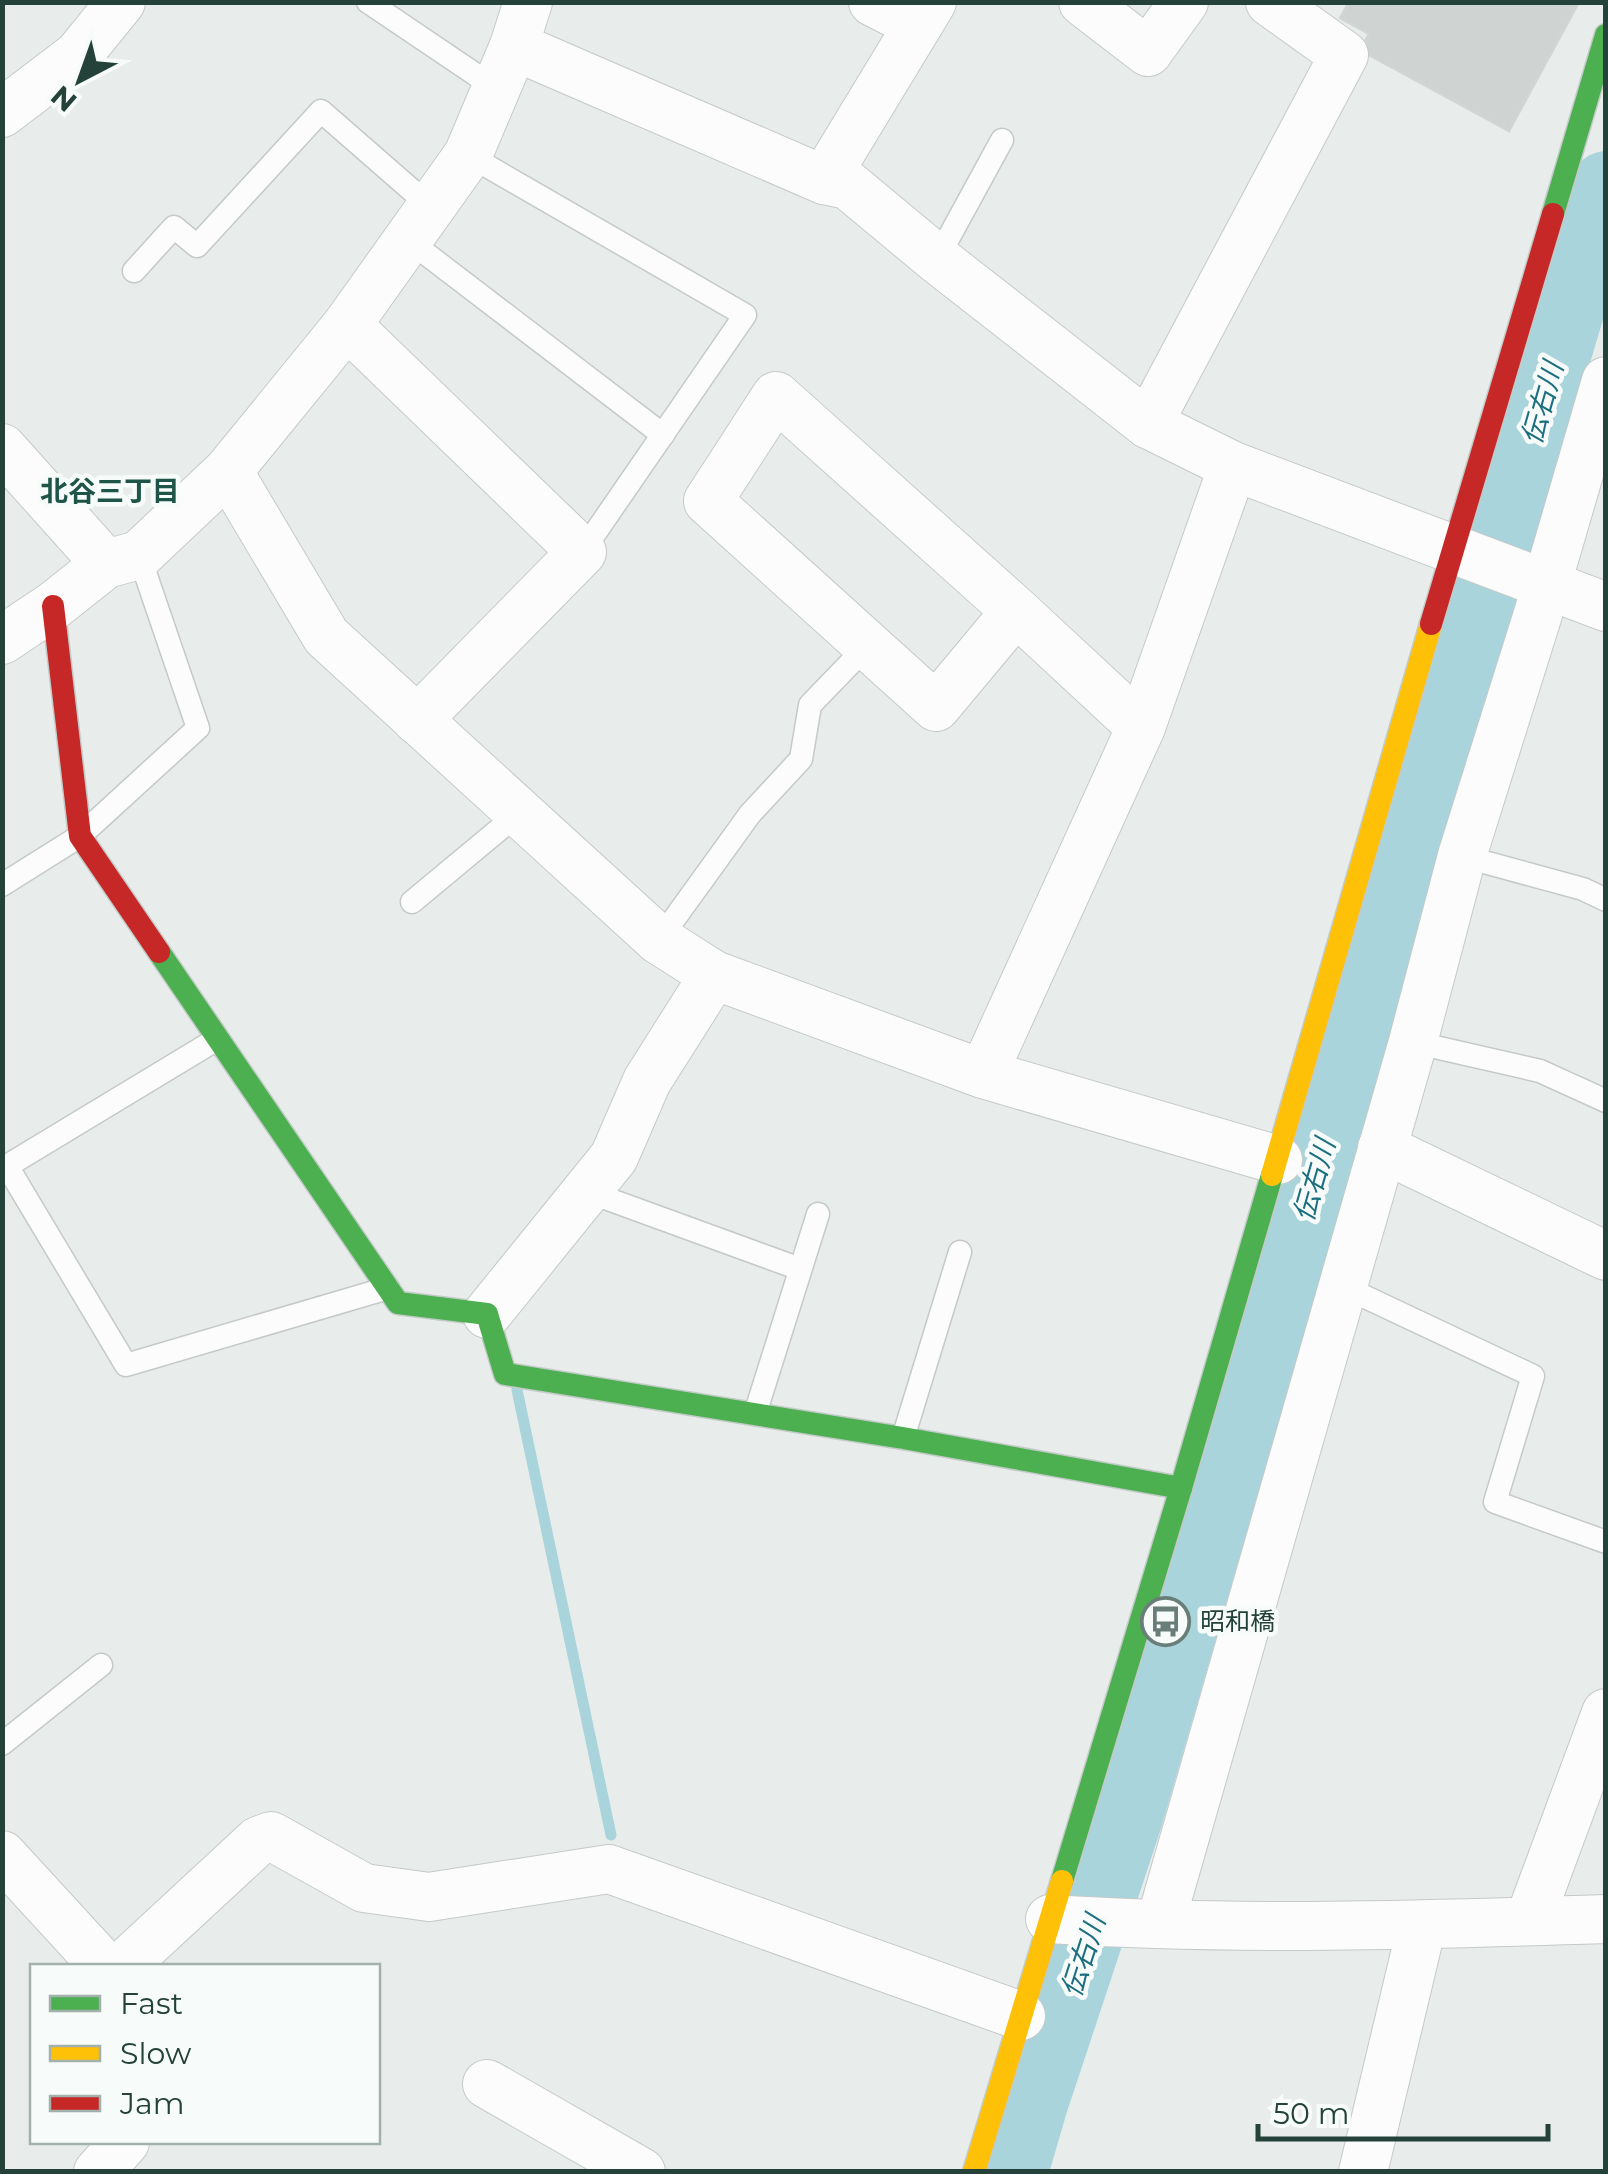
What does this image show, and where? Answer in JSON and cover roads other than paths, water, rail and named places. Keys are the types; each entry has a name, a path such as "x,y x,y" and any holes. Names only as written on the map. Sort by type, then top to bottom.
{"street":[{"path":"2,113 78,55 121,2"},
{"path":"824,180 925,14 872,2"},
{"path":"1083,2 1148,52 1184,2"},
{"path":"1148,424 1344,55 1270,2"},
{"path":"2,640 122,560 228,470 346,325 468,155 521,24 824,180 848,185 936,259 1148,424 1233,466 1606,607"},
{"path":"974,2172 1021,2016 1059,1919 1278,1160 1463,553 1606,35"},
{"path":"346,325 582,552 418,720"},
{"path":"1150,1923 1342,1286 1540,583 1606,381"},
{"path":"1016,611 936,707 708,501 776,396 1016,611 1141,727"},
{"path":"2,448 122,560"},
{"path":"983,1074 1141,727 1233,466"},
{"path":"228,470 326,636 660,940 714,975 983,1074 1278,1160"},
{"path":"53,606 80,836 398,1302 487,1314"},
{"path":"487,1314 614,1157 647,1081 714,975"},
{"path":"1382,1148 1606,1256"},
{"path":"487,1314 506,1374 903,1438 1181,1488"},
{"path":"1529,1921 1606,1713"},
{"path":"125,1964 258,1841 271,1836 364,1888 429,1897 610,1869 1021,2016"},
{"path":"8,1873 102,1964"},
{"path":"1059,1919 1422,1925 1606,1919"},
{"path":"1363,2172 1422,1925"},
{"path":"486,2084 641,2172"},
{"path":"98,2172 124,2144"}],"lane":[{"path":"368,2 497,89"},
{"path":"134,271 174,227 197,246 321,110 420,223 663,435"},
{"path":"936,259 1002,140"},
{"path":"468,155 745,316 582,552"},
{"path":"2,886 80,836 198,728 122,560"},
{"path":"660,940 750,814 801,759 810,705 868,645"},
{"path":"412,902 519,813"},
{"path":"1462,856 1584,889 1606,900"},
{"path":"217,1039 8,1166 126,1366 388,1288"},
{"path":"1413,1042 1540,1071 1606,1100"},
{"path":"586,1191 800,1269"},
{"path":"755,1414 818,1214"},
{"path":"903,1438 960,1252"},
{"path":"1342,1286 1534,1376 1495,1502 1606,1542"},
{"path":"2,1744 101,1666"}],"waterway":[{"name":"伝右川","path":"1013,2172 1128,1817 1606,186"},
{"path":"517,1390 611,1835"}],"place":[{"name":"昭和橋","path":"1165,1621"}],"district":[{"name":"北谷三丁目","path":"110,491"}]}
